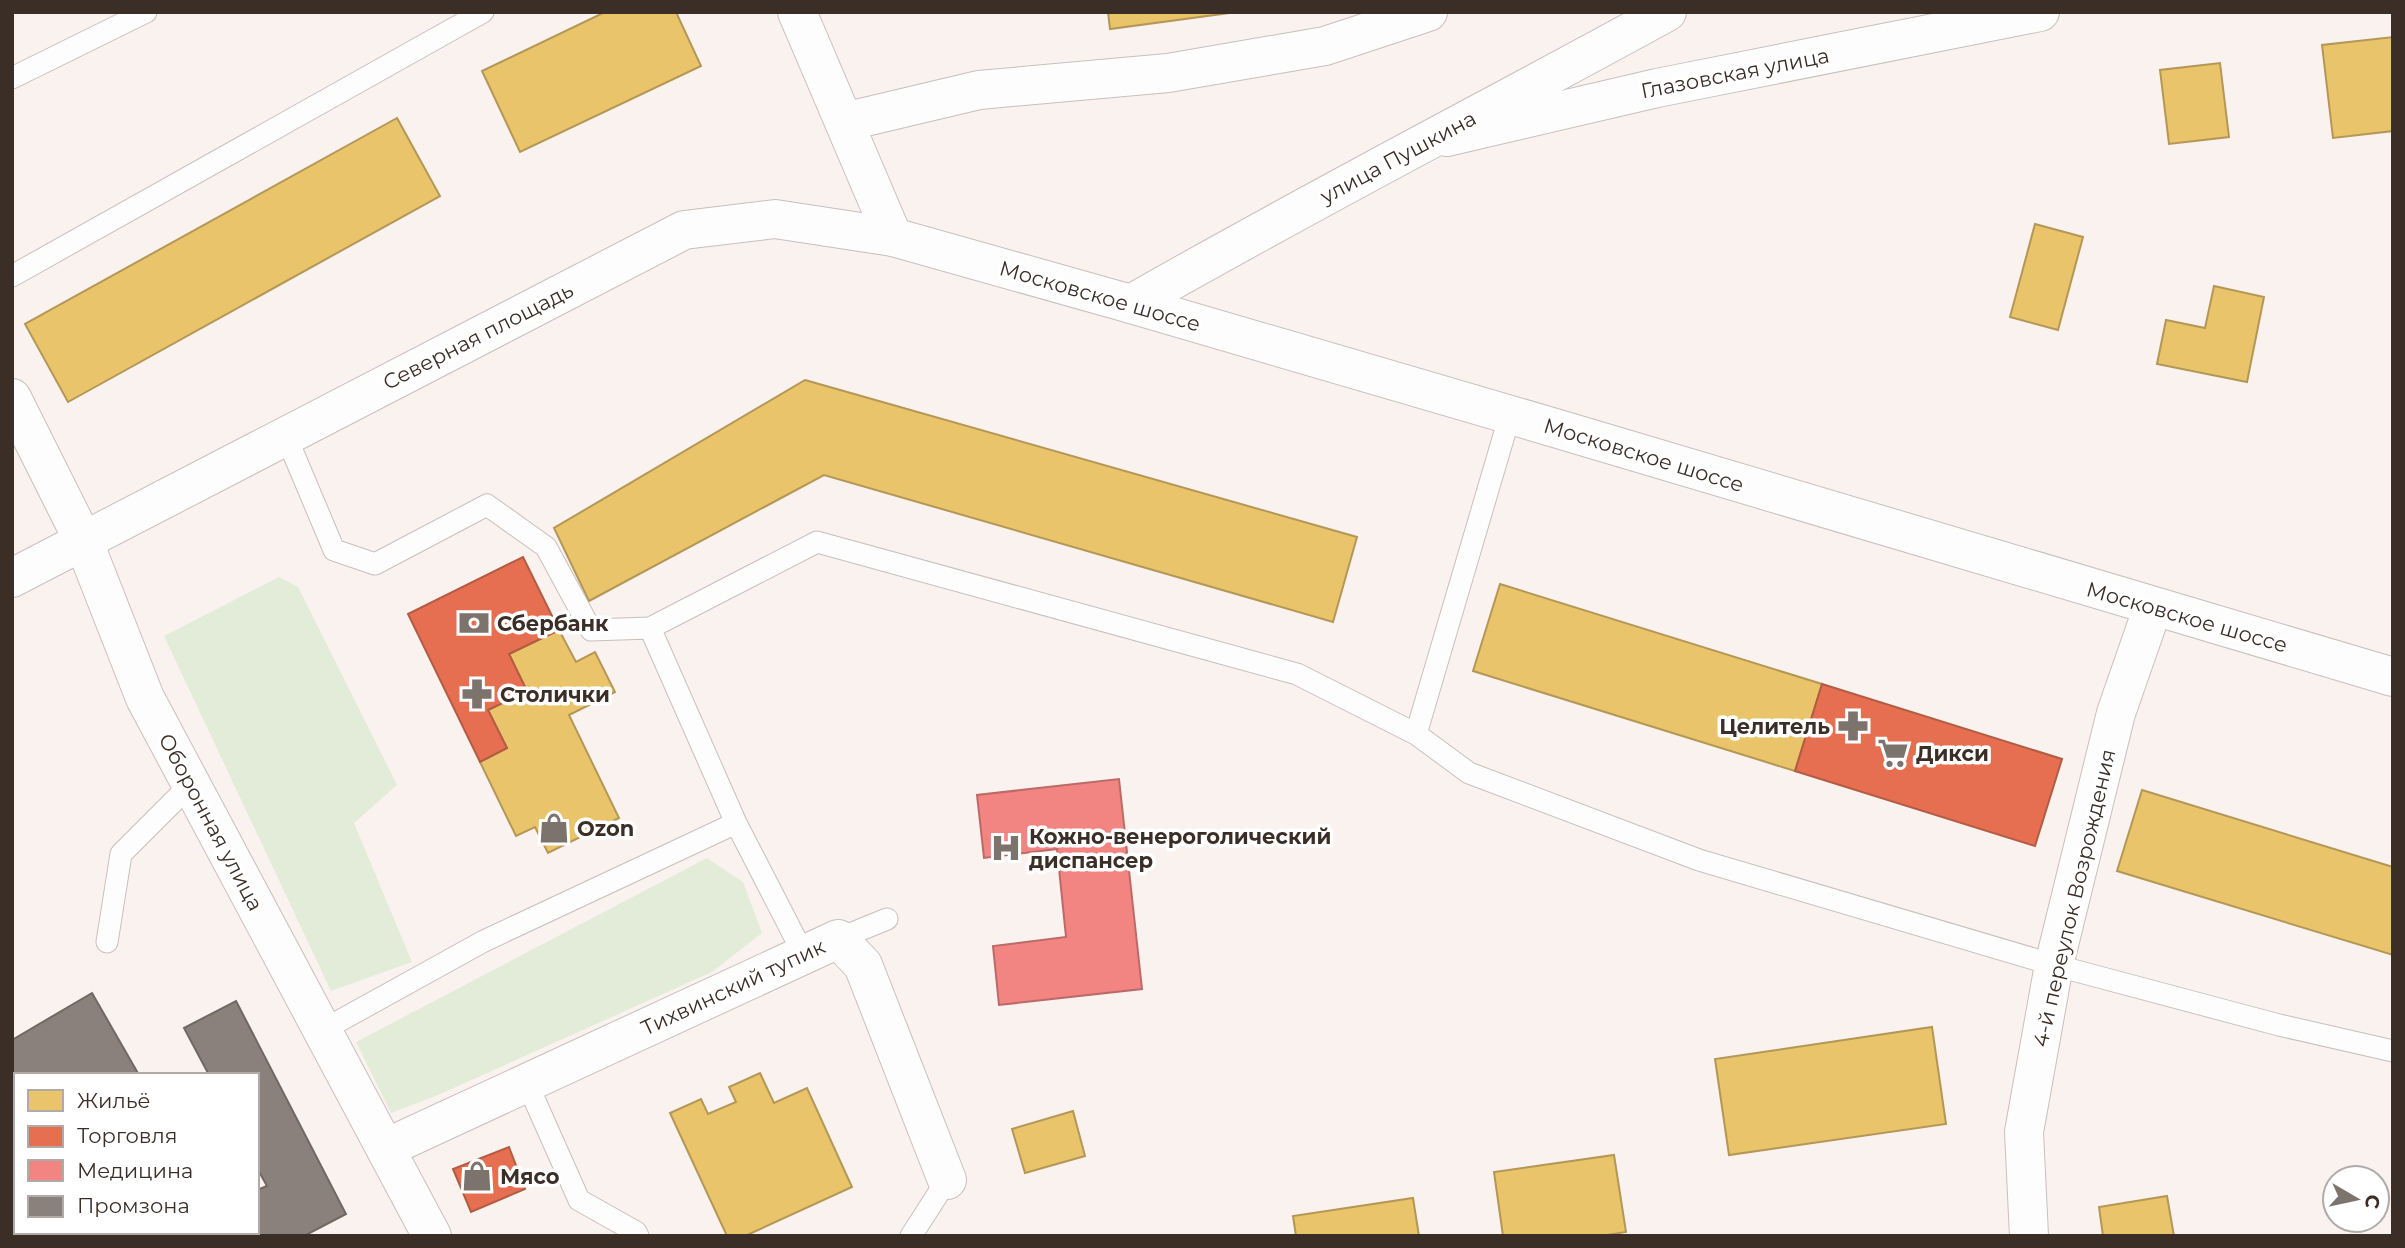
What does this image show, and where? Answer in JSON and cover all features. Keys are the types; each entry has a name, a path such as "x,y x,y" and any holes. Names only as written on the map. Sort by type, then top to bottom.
{"street":[{"path":"797,12 893,237"},
{"path":"844,122 979,90 1168,73 1325,46 1427,12"},
{"name":"улица Пушкина","path":"1130,304 1276,221 1431,141 1667,12"},
{"name":"Глазовская улица","path":"1431,141 1657,88 2039,12"},
{"name":"Северная площадь","path":"12,578 684,230 775,219 893,237"},
{"name":"Московское шоссе","path":"893,237 1510,415 2153,607 2391,672"},
{"name":"Оборонная улица","path":"12,398 83,540 145,698 432,1236"},
{"name":"4-й переулок Возрождения","path":"2029,1236 2024,1132 2054,965 2116,713 2153,607"},
{"name":"Тихвинский тупик","path":"386,1147 838,939 863,965 947,1180"}],"lane":[{"path":"12,78 146,12"},
{"path":"12,276 483,12"},
{"path":"1416,734 1510,415"},
{"path":"286,436 334,550 375,564 487,505 546,547 591,630 650,628 817,542 1297,674 1416,734 1469,773 1699,860 2054,965 2279,1025 2393,1051"},
{"path":"650,628 736,823 804,955"},
{"path":"107,942 121,854 191,784"},
{"path":"323,1030 484,942 736,823"},
{"path":"838,939 887,919"},
{"path":"527,1083 579,1200 636,1231 638,1236"},
{"path":"911,1236 947,1180"}],"green space":[{"path":"279,577 298,587 397,785 354,823 412,962 331,991 164,636"},
{"path":"707,858 743,882 762,933 712,972 438,1095 391,1113 356,1042"}],"building: Жильё":[{"path":"605,12 676,12 701,66 520,152 482,71"},
{"path":"1108,12 1237,12 1110,29"},
{"path":"2393,37 2393,131 2333,138 2322,45"},
{"path":"2220,63 2229,137 2169,144 2160,70"},
{"path":"397,118 440,196 68,402 25,324"},
{"path":"2035,224 2083,237 2058,330 2010,317"},
{"path":"2214,286 2264,297 2247,382 2157,364 2166,320 2205,328"},
{"path":"805,380 1357,537 1333,622 824,475 589,601 554,528"},
{"path":"1500,584 1822,684 1795,771 1473,671"},
{"path":"559,630 576,662 595,652 615,692 569,715 619,818 548,853 535,827 516,836 480,762 507,748 488,710 527,691 509,654"},
{"path":"2142,790 2393,867 2393,955 2117,871"},
{"path":"1932,1027 1946,1124 1729,1155 1715,1059"},
{"path":"760,1073 774,1103 807,1088 852,1187 745,1236 727,1236 670,1113 701,1099 708,1114 736,1102 729,1087"},
{"path":"1073,1111 1085,1156 1025,1173 1012,1129"},
{"path":"1614,1155 1626,1232 1601,1236 1503,1236 1494,1172"},
{"path":"2167,1196 2174,1236 2103,1236 2099,1207"},
{"path":"1413,1198 1419,1236 1296,1236 1293,1216"}],"building: Торговля":[{"path":"523,557 559,630 509,654 527,691 488,710 507,748 480,762 408,614"},
{"path":"1822,684 2062,759 2035,846 1795,771"},
{"path":"509,1147 525,1189 471,1212 453,1169"}],"building: Медицина":[{"path":"1119,779 1142,989 999,1005 993,946 1066,937 1057,849 984,858 977,795"}],"building: Промзона":[{"path":"92,993 138,1073 14,1073 14,1153 12,1040"},
{"path":"236,1001 346,1214 304,1236 171,1236 259,1234 259,1189 267,1186 259,1172 259,1073 208,1073 184,1028"}],"place":[{"name":"Сбербанк","path":"474,623"},
{"name":"Столички","path":"477,694"},
{"name":"Целитель","path":"1853,726"},
{"name":"Дикси","path":"1893,753"},
{"name":"Ozon","path":"554,828"},
{"name":"Кожно-венероголический диспансер","path":"1006,848"},
{"name":"Мясо","path":"477,1176"}]}
